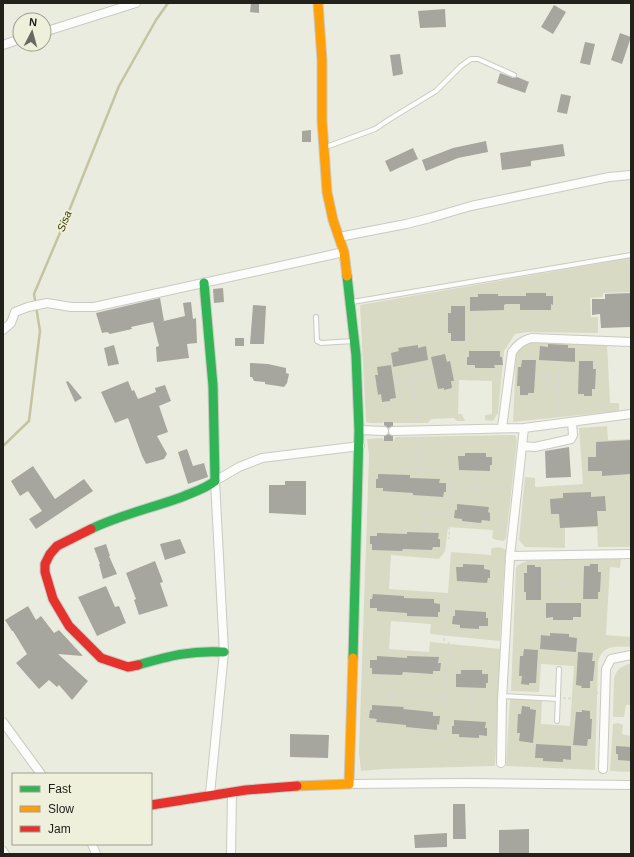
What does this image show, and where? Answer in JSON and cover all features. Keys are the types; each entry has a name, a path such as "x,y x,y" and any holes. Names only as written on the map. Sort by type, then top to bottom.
{"street":[{"path":"52,29 136,3"},
{"path":"318,3 322,60 323,148 327,192 333,220 344,252 351,302 355,341 360,430 349,784"},
{"path":"339,237 406,224 471,206 609,177 631,175"},
{"path":"3,330 11,323 14,312 28,307 47,303 94,307 344,252"},
{"path":"204,282 213,386 215,481 224,652 210,794"},
{"path":"502,428 512,352 517,345 523,341 531,338 631,342"},
{"path":"393,431 524,428 631,414"},
{"path":"522,446 535,447 571,439 573,435 572,422"},
{"path":"501,763 510,556 524,428"},
{"path":"360,430 384,431"},
{"path":"224,652 203,651 178,654 128,667 101,658 69,626 53,599 45,572 50,554 57,546 102,524 160,505 207,486 239,467 262,458 360,446"},
{"path":"510,556 631,554"},
{"path":"603,767 606,669 611,659 631,655"},
{"path":"3,722 40,773"},
{"path":"152,805 181,801 210,794 261,788 349,784 467,783 631,785"},
{"path":"231,854 232,792"}],"lane":[{"path":"323,148 375,129 436,92 471,59 478,59 514,75"},
{"path":"351,302 631,255"},
{"path":"316,317 317,341 320,343 355,341"},
{"path":"557,721 560,669"},
{"path":"503,698 558,699"}],"path":[{"path":"558,363 559,424"},
{"path":"412,366 418,430 419,470"},
{"path":"396,381 433,374"},
{"path":"414,389 424,376"},
{"path":"536,377 577,378"},
{"path":"544,377 558,389"},
{"path":"558,389 569,378"},
{"path":"401,380 414,389"},
{"path":"394,474 397,468 450,471 451,485 449,539"},
{"path":"473,504 476,472"},
{"path":"451,485 517,489"},
{"path":"424,532 427,497"},
{"path":"426,512 450,514"},
{"path":"562,555 562,602"},
{"path":"544,583 580,581"},
{"path":"471,610 472,583"},
{"path":"444,641 447,595 449,592 508,593"},
{"path":"421,730 420,736 442,737 449,642"},
{"path":"389,680 389,705"},
{"path":"470,720 471,689"},
{"path":"558,699 582,699 591,693 606,693"},
{"path":"389,694 471,699 503,698"},
{"path":"555,742 557,721"},
{"path":"603,767 631,765"}],"green space":[{"path":"631,258 631,292 603,293 603,297 590,298 591,317 598,317 598,333 528,332 515,334 504,351 498,413 493,421 485,420 485,415 492,414 492,381 459,380 458,414 462,414 465,421 457,421 454,418 431,419 428,423 366,422 360,305"},
{"path":"530,342 607,344 610,403 619,403 619,411 513,422 516,356 518,349"},
{"path":"607,426 608,440 631,439 631,547 598,547 597,527 565,528 565,548 525,547 519,540 525,477 535,478 535,487 583,484 579,428"},
{"path":"516,436 517,440 506,538 504,541 492,538 493,530 448,527 445,551 439,559 391,555 389,589 448,593 451,552 491,555 491,549 495,547 506,550 500,641 430,634 431,624 391,621 389,649 429,652 430,642 501,649 495,766 361,771 359,752 369,455 367,439 383,438 384,441 394,441 395,437"},
{"path":"606,558 621,559 620,568 610,567 606,635 631,637 631,647 610,648 603,652 598,663 595,770 506,766 510,699 542,701 541,724 570,726 574,666 541,664 539,692 511,691 516,568 518,565 527,561"},
{"path":"631,663 631,705 626,705 624,717 613,717 615,675 620,668"},
{"path":"618,723 623,725 622,734 631,736 631,772 610,771 613,724"}],"building":[{"path":"251,3 259,4 259,13 250,12"},
{"path":"554,5 566,12 553,34 541,27"},
{"path":"445,9 446,27 420,28 418,11"},
{"path":"620,33 631,37 622,64 611,60"},
{"path":"585,42 595,44 590,65 580,63"},
{"path":"400,54 403,74 393,76 390,55"},
{"path":"500,73 513,78 517,77 529,82 525,93 497,83"},
{"path":"561,94 571,96 567,114 557,112"},
{"path":"311,130 311,142 302,142 302,131"},
{"path":"486,141 488,152 458,158 426,171 422,160 453,148"},
{"path":"563,144 565,156 531,161 531,166 502,170 500,153"},
{"path":"413,148 418,159 390,172 385,161"},
{"path":"223,288 224,302 214,303 213,289"},
{"path":"526,293 546,293 546,296 553,296 553,305 551,304 551,310 520,310 520,304 506,304 504,305 504,310 470,311 470,297 478,297 478,294 526,296"},
{"path":"631,293 631,327 601,328 600,314 592,315 592,299 605,299 605,294"},
{"path":"160,298 164,321 185,316 183,303 191,302 193,319 196,318 197,343 187,344 189,358 157,362 156,347 159,346 153,322 110,334 107,332 102,333 96,313"},
{"path":"253,305 266,306 264,344 250,344"},
{"path":"451,306 465,306 465,341 451,341 451,333 448,333 448,313 451,313"},
{"path":"235,338 244,338 244,346 235,346"},
{"path":"548,344 568,345 568,348 575,348 575,362 539,360 540,346 548,347"},
{"path":"114,345 119,364 108,366 104,348"},
{"path":"418,345 418,348 426,346 428,360 393,367 391,353 399,351 398,348"},
{"path":"469,351 500,351 500,357 502,357 503,365 494,365 495,368 475,368 475,365 467,365"},
{"path":"445,354 447,362 450,361 454,381 451,381 452,388 444,390 444,388 438,389 431,357"},
{"path":"522,360 536,360 534,393 528,393 528,395 520,395 520,386 517,386 518,367 521,367"},
{"path":"579,361 593,361 593,369 596,369 595,389 592,389 592,396 578,394"},
{"path":"250,363 268,364 286,368 286,373 289,374 287,383 284,387 254,381 252,377 250,377"},
{"path":"391,365 396,398 390,399 390,401 382,402 381,394 378,395 375,375 378,375 377,367"},
{"path":"68,381 82,398 75,402 66,382"},
{"path":"128,381 132,391 134,390 138,399 156,392 155,388 165,385 171,401 159,406 168,432 157,436 167,454 164,459 146,464 128,418 115,423 101,392"},
{"path":"384,422 393,422 393,426 388,428 384,425"},
{"path":"388,434 393,436 393,441 384,441 384,436"},
{"path":"631,440 630,474 602,476 602,471 588,471 588,457 596,457 596,442"},
{"path":"569,447 571,477 546,478 545,451"},
{"path":"187,449 193,466 204,463 208,477 188,484 178,452"},
{"path":"465,453 486,453 486,457 492,457 490,471 459,470 458,456 465,456"},
{"path":"33,466 55,499 84,479 93,491 36,529 29,519 42,511 28,491 20,496 11,481"},
{"path":"378,474 410,475 410,478 440,479 439,483 446,483 446,492 444,492 443,497 383,491 383,488 376,488 376,479 378,479"},
{"path":"285,481 306,481 306,515 269,513 269,485 285,485"},
{"path":"591,492 591,497 605,496 606,511 597,511 598,526 560,528 559,514 551,514 550,499 563,498 563,493"},
{"path":"457,504 489,507 488,512 490,513 490,521 482,520 481,523 462,521 462,519 454,518 455,510 457,510"},
{"path":"407,532 439,533 438,539 440,539 440,547 433,547 432,550 372,550 370,536 377,536 377,533 407,534"},
{"path":"180,539 186,553 165,560 160,544"},
{"path":"106,544 109,556 117,574 103,579 100,564 94,548"},
{"path":"155,561 163,582 160,583 168,606 139,615 134,600 136,599 126,573"},
{"path":"463,564 484,565 484,569 490,570 490,578 488,578 487,583 457,581 456,567 463,567"},
{"path":"590,564 598,564 598,572 601,572 600,592 598,592 598,599 583,599 584,566 590,566"},
{"path":"527,565 541,567 541,600 526,600 526,592 524,592 524,573 527,573"},
{"path":"106,586 115,607 119,606 126,623 97,636 78,597"},
{"path":"373,594 404,596 404,598 434,599 434,603 440,604 440,612 438,612 438,617 407,616 407,613 377,611 377,608 370,608 370,599 372,599"},
{"path":"546,603 581,603 581,617 573,617 573,620 553,620 553,617 546,618"},
{"path":"28,606 36,620 41,616 54,633 59,630 83,656 58,654 88,681 72,700 59,685 57,687 49,680 39,689 16,663 27,654 5,620"},
{"path":"455,610 486,612 488,626 479,626 479,629 460,628 460,625 452,624 453,616 455,616"},
{"path":"550,633 569,634 569,637 577,638 576,652 540,649 541,635 550,636"},
{"path":"524,649 538,650 536,683 529,683 529,685 521,684 522,676 519,676 520,656 523,656"},
{"path":"578,652 593,653 592,661 595,661 593,681 590,681 590,688 581,688 582,686 576,685"},
{"path":"377,656 407,658 407,656 439,657 438,663 441,663 440,671 433,671 433,674 403,672 402,675 372,674 370,660 377,660"},
{"path":"461,670 482,670 482,674 488,674 488,683 486,683 486,688 456,687 456,674 461,674"},
{"path":"372,705 404,707 403,709 433,712 433,716 440,716 439,725 437,724 437,730 376,722 377,719 369,718"},
{"path":"522,706 530,707 530,709 536,710 533,743 519,741 520,733 517,733 518,714 521,714"},
{"path":"582,710 590,711 590,719 592,719 591,739 588,739 587,746 573,745 576,712 582,712"},
{"path":"454,720 486,722 485,728 487,728 487,736 479,735 479,738 459,737 459,734 452,734"},
{"path":"290,734 329,735 328,758 290,757"},
{"path":"536,744 571,746 571,760 563,759 563,762 543,761 543,758 535,758"},
{"path":"616,746 631,747 631,761 618,760"},
{"path":"453,804 465,804 466,839 453,839"},
{"path":"529,829 529,854 499,854 499,830"},
{"path":"447,833 447,847 415,848 414,835"}],"waterway":[{"name":"Sisa","path":"3,446 29,421 40,331 34,294 119,86 156,20 168,3"}],"traffic: fast":[{"path":"347,276 356,355 359,430 353,658"},
{"path":"91,529 182,497 215,481 213,386 204,283"},
{"path":"138,665 180,654 224,652"}],"traffic: slow":[{"path":"318,3 322,60 322,121 327,192 333,220 344,252 347,276"},
{"path":"297,786 349,784 353,658"}],"traffic: jam":[{"path":"91,529 57,546 50,554 45,564 45,572 53,599 69,626 101,658 128,667 138,665"},
{"path":"152,805 246,790 297,786"}]}
